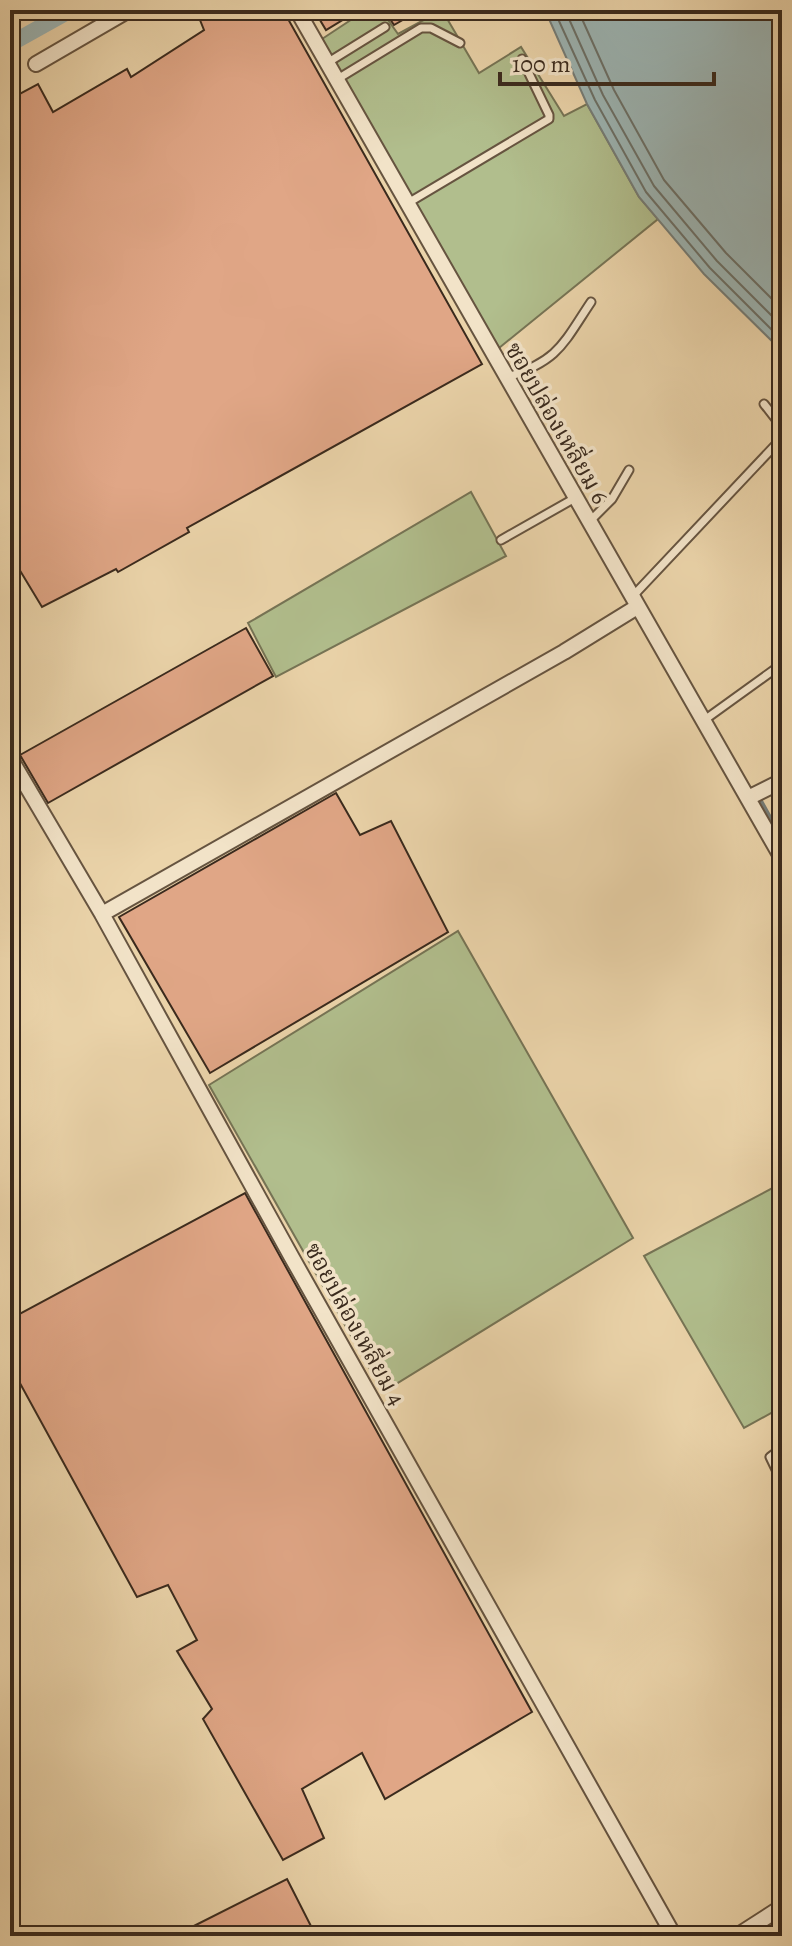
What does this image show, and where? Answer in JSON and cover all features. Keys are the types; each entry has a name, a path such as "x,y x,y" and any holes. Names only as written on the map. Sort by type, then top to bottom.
{"street":[{"path":"36,64 129,10"},
{"name":"ซอยปล่องเหลี่ยม 6","path":"297,10 782,858"},
{"path":"102,914 564,652 634,602"},
{"name":"ซอยปล่องเหลี่ยม 4","path":"10,758 102,914 674,1936"},
{"path":"748,798 782,781"},
{"path":"737,1936 782,1907"}],"lane":[{"path":"327,63 385,27"},
{"path":"336,80 421,28 431,28 460,43"},
{"path":"406,204 549,119 522,59"},
{"path":"506,378 531,369 558,353 591,302"},
{"path":"764,404 782,427"},
{"path":"634,602 782,438"},
{"path":"589,522 615,494 629,470"},
{"path":"501,540 575,498"},
{"path":"703,721 782,664"},
{"path":"782,1448 770,1457 782,1482"}],"green space":[{"path":"366,10 381,10 398,34 442,10 479,73 521,47 564,116 587,104 639,197 658,219 499,348 372,133 322,39"},
{"path":"471,492 506,556 276,677 248,623"},
{"path":"458,931 633,1238 383,1392 209,1085"},
{"path":"782,1183 782,1407 744,1428 644,1256"}],"water":[{"path":"545,10 782,10 782,351 704,274 639,197 587,104"}],"building":[{"path":"196,10 283,10 482,364 187,528 189,532 118,572 116,569 42,607 10,554 10,99 38,84 53,112 127,69 131,77 204,30"},
{"path":"314,10 359,10 326,30"},
{"path":"384,10 420,10 394,25"},
{"path":"246,628 273,676 48,803 20,755"},
{"path":"336,793 360,835 391,821 448,932 210,1073 119,917"},
{"path":"245,1193 532,1712 385,1799 362,1753 302,1789 324,1838 283,1860 203,1719 212,1709 177,1651 197,1640 168,1585 137,1597 10,1365 10,1319"},
{"path":"287,1879 316,1936 174,1936"}],"waterway":[{"path":"10,44 71,10"},
{"path":"761,801 782,839"}]}
